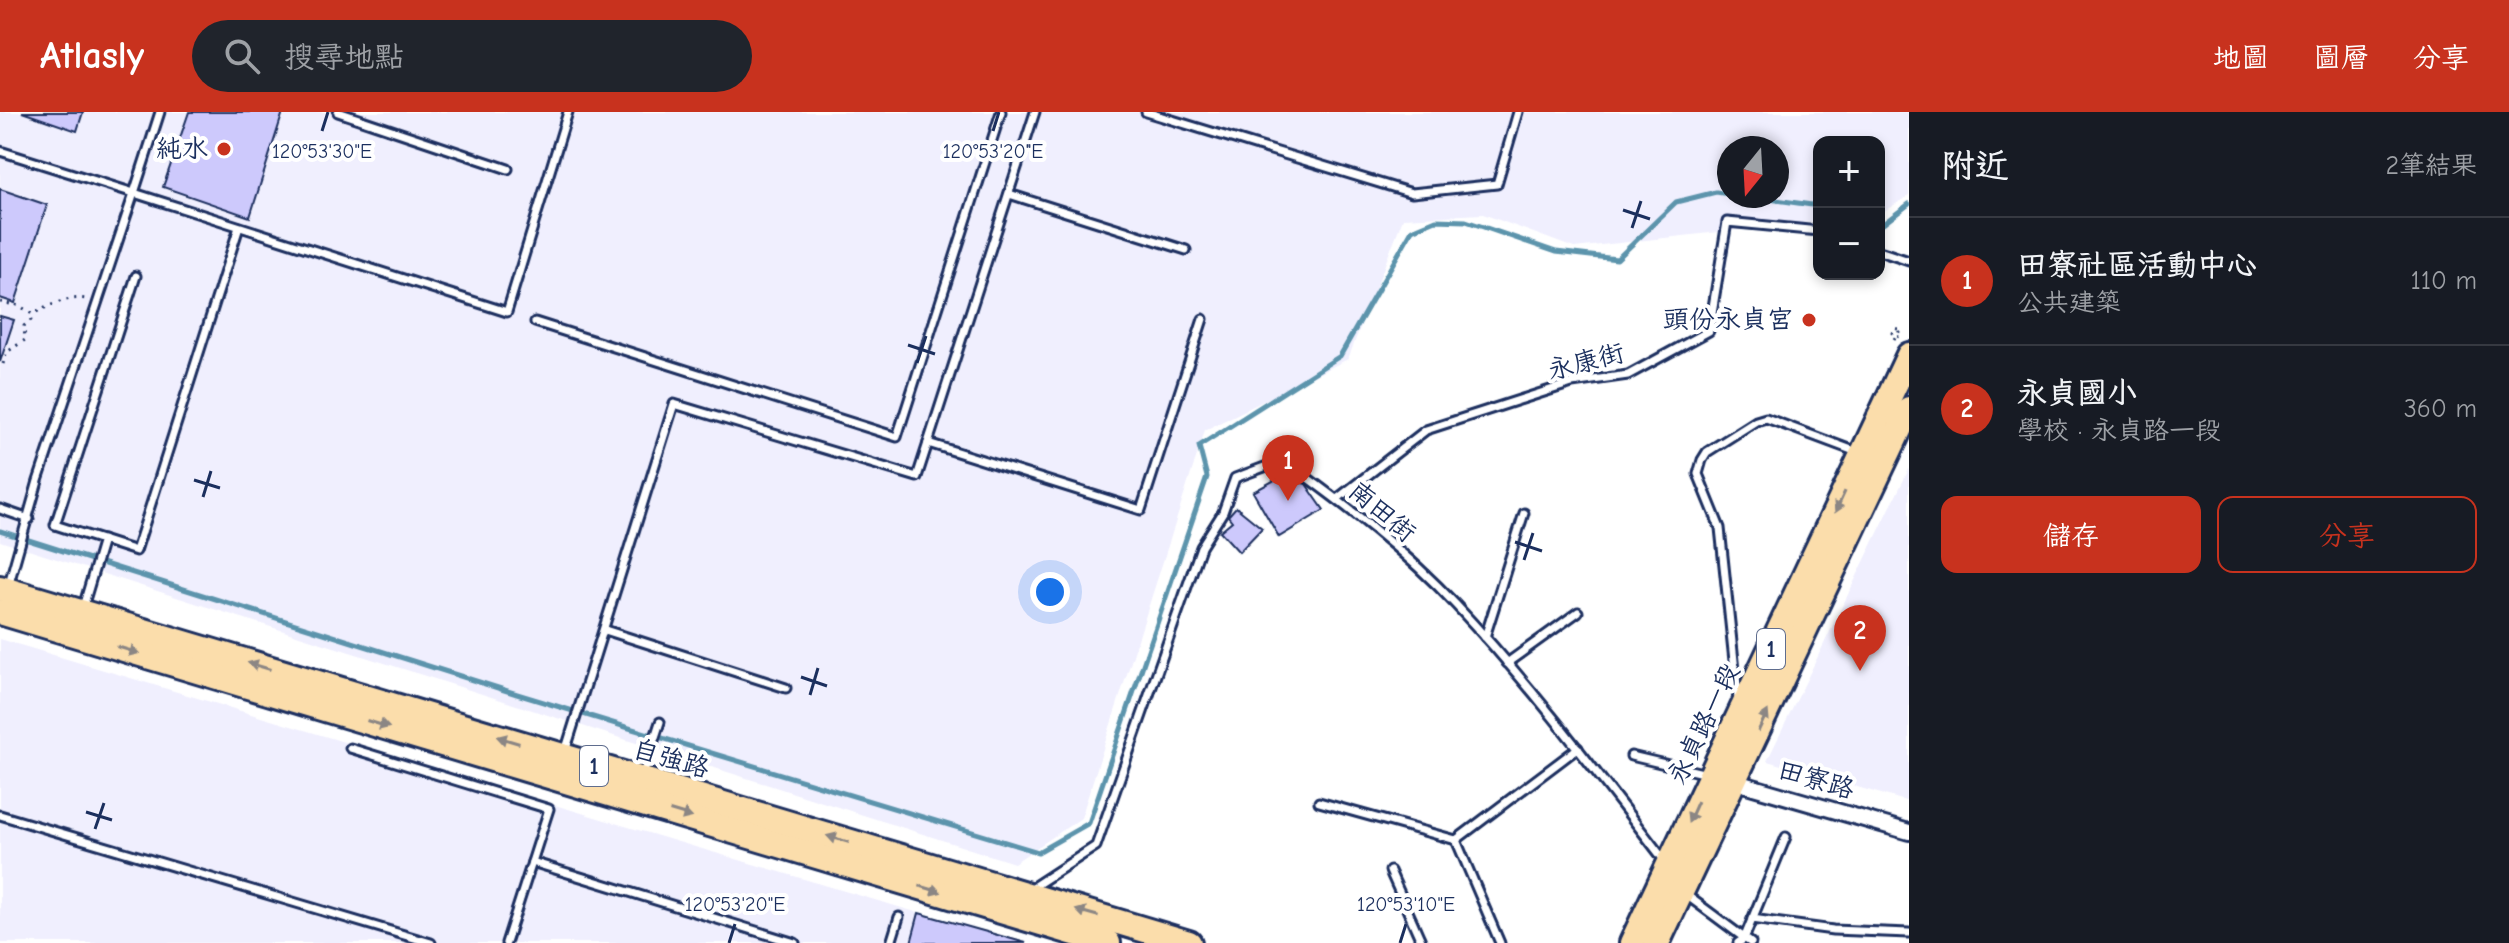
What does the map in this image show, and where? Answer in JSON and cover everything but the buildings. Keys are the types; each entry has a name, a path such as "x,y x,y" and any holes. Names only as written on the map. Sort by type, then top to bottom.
{"main road":[{"name":"永貞路一段","path":"1657,943 1735,782 1822,566 1901,344"},
{"name":"永貞路一段","path":"1632,943 1740,715 1909,409"},
{"name":"自強路","path":"2,601 562,768 642,780 1020,905 1108,943"},
{"name":"自強路","path":"1020,905 1189,943"}],"street":[{"name":"田寮路","path":"1709,775 1909,832"}],"lane":[{"path":"2,601 160,112"},
{"path":"338,112 508,169"},
{"path":"0,151 507,312 568,112"},
{"path":"535,322 897,437 1001,112"},
{"path":"562,768 674,404 917,477 1035,112"},
{"path":"1146,112 1412,193 1497,184 1518,112"},
{"path":"1009,194 1186,250"},
{"name":"永康街","path":"1337,499 1426,430 1572,383 1628,375 1709,331 1727,222 1813,230"},
{"path":"136,276 55,525 136,551 239,227"},
{"path":"1885,253 1909,261"},
{"path":"928,443 1141,510 1203,319"},
{"path":"1740,715 1720,528 1698,474 1702,460 1707,452 1766,418 1863,454"},
{"name":"南田街","path":"1020,905 1096,846 1201,547 1223,512 1235,478 1283,460 1357,514 1455,603 1559,722 1669,866 1682,891 1744,942"},
{"path":"0,509 29,517"},
{"path":"1485,637 1524,513"},
{"path":"78,623 103,540"},
{"path":"1507,663 1578,612"},
{"path":"605,630 786,688"},
{"path":"642,780 660,722"},
{"path":"350,748 549,809 506,943"},
{"path":"1456,840 1578,748"},
{"path":"1631,756 1709,775"},
{"path":"1319,802 1456,840"},
{"path":"0,815 431,943"},
{"path":"1744,942 1786,837"},
{"path":"1456,840 1500,943"},
{"path":"532,862 795,943"},
{"path":"1390,871 1422,943"},
{"path":"891,943 899,917"},
{"path":"1752,919 1833,930 1909,933"}],"path":[{"path":"32,314 74,297 98,301"},
{"path":"0,302 20,306 32,314"},
{"path":"3,364 7,352 25,340 24,326 31,320 32,314"}],"shaded area":[{"path":"0,112 1909,112 1909,196 1885,210 1885,136 1813,136 1813,222 1574,248 1483,214 1403,218 1348,359 1205,430 1081,818 1014,863 0,541"},
{"path":"1909,469 1909,802 1767,761"},
{"path":"0,639 919,913 910,943 0,943"}],"waterway":[{"path":"0,531 517,694 1038,852 1089,823 1207,477 1199,446 1340,356 1412,230 1436,220 1466,221 1556,252 1617,259 1676,202 1717,192"},
{"path":"1789,202 1813,205"},
{"path":"1885,222 1909,204"}],"place":[{"name":"純水","path":"224,149"},
{"name":"頭份永貞宮","path":"1809,320"},
{"name":"田寮社區活動中心","path":"1288,501"},
{"name":"永貞國小","path":"1860,671"}]}
